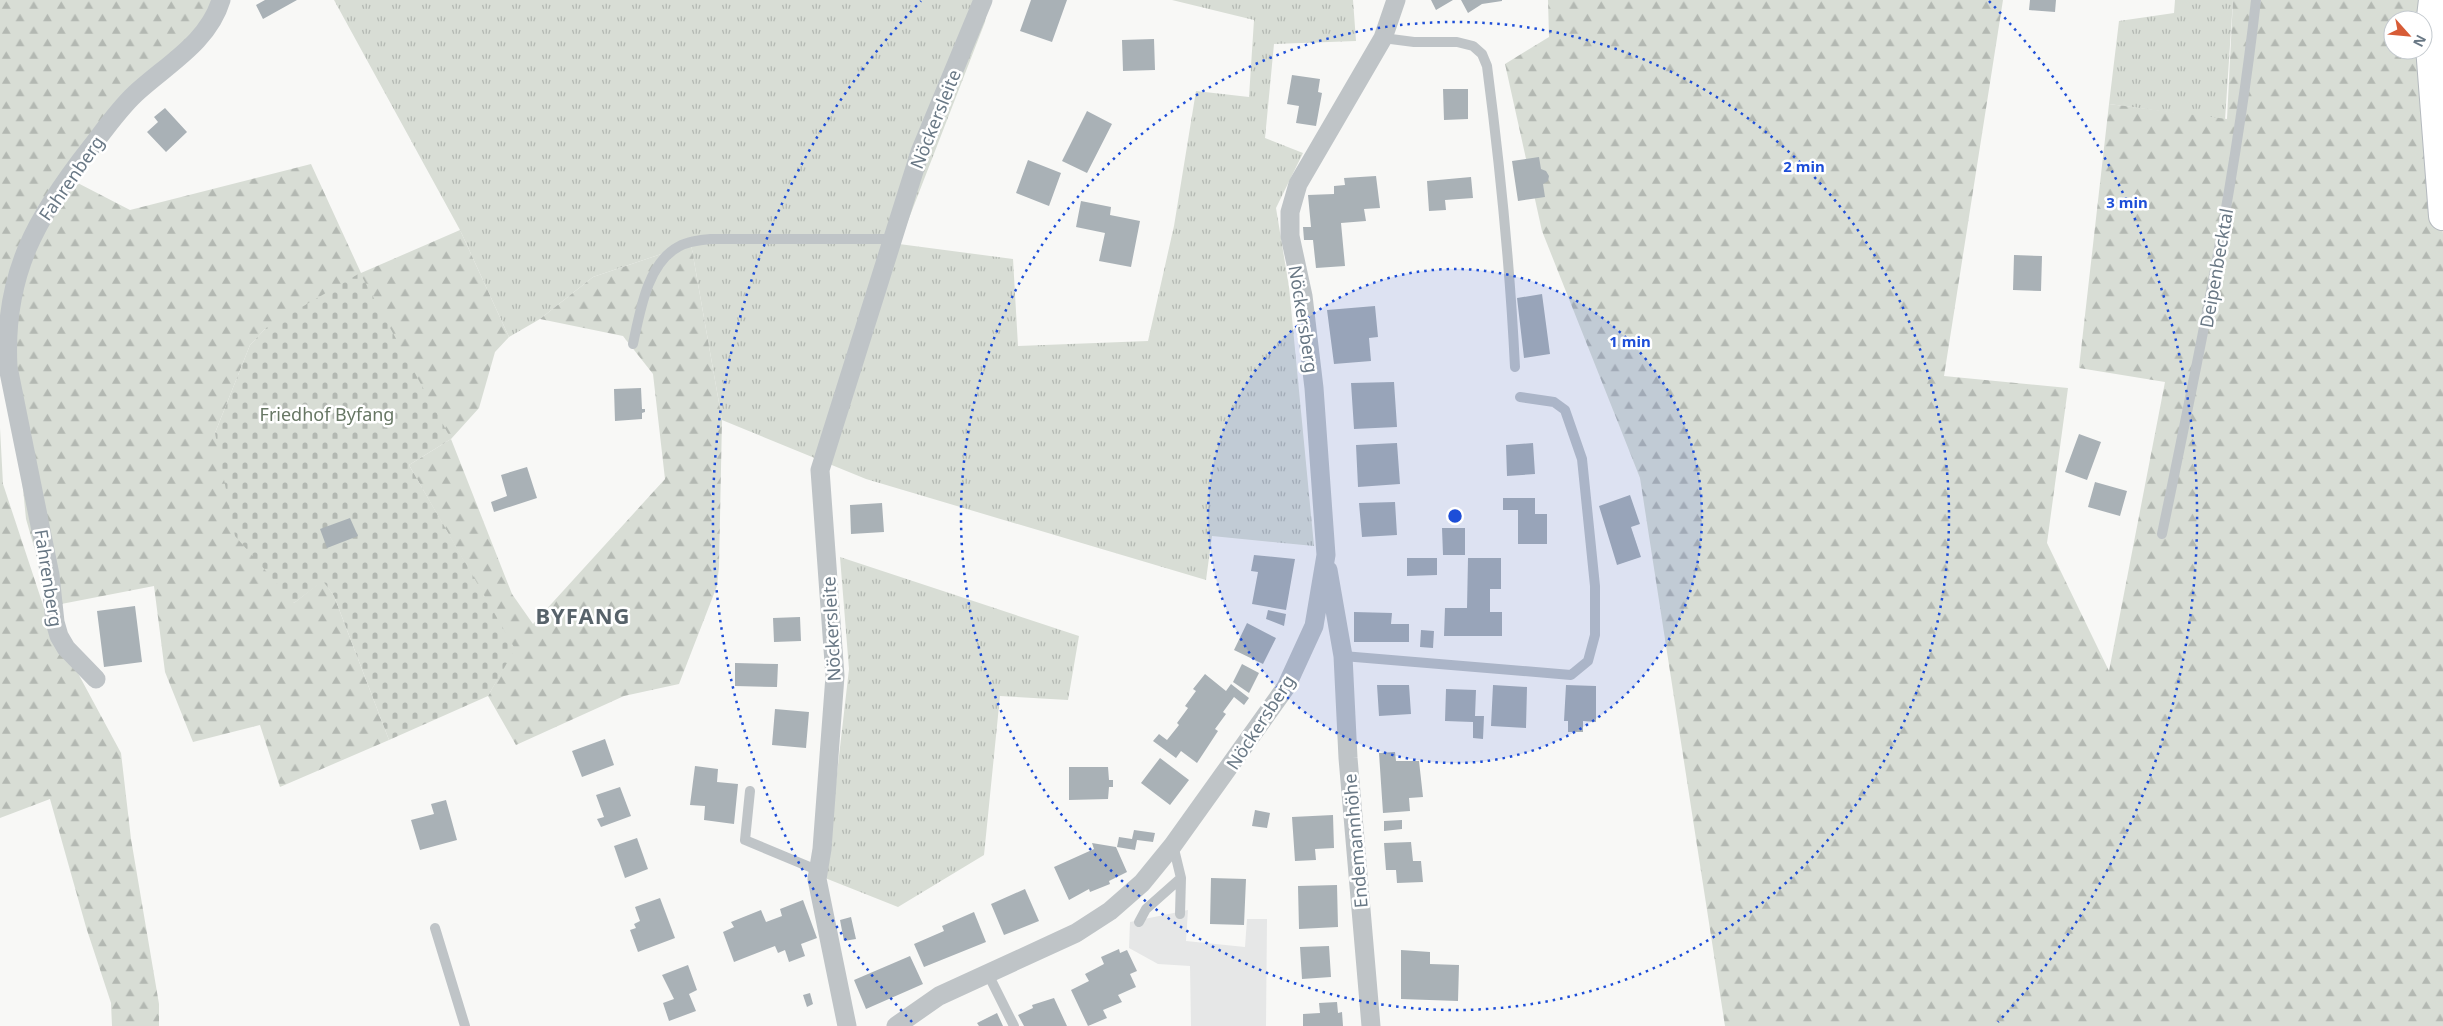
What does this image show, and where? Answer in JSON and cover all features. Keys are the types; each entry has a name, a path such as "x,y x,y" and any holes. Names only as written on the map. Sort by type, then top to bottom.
{"main road":[{"path":"2433,0 2429,34 2443,216"}],"street":[{"name":"Fahrenberg","path":"96,679 66,648 58,636 50,575 8,367 6,335 11,295 27,249 56,194 134,94 198,40 213,20 221,0"},
{"name":"Nöckersleite","path":"847,1026 817,870 822,849 835,676 820,470 920,152 983,0"},
{"name":"Nöckersberg","path":"896,1026 939,996 1076,933 1110,911 1142,883 1173,845 1286,687 1314,626 1326,555 1314,388 1303,296 1290,236 1290,212 1298,184 1382,38 1396,0"},
{"name":"Endemannhöhe","path":"1326,555 1343,656 1348,758 1371,1026"}],"lane":[{"name":"Deipenbecktal","path":"2162,534 2213,292 2246,89 2256,0"},
{"path":"1382,38 1414,42 1458,42 1473,46 1482,54 1486,66 1503,190 1510,270 1514,367"},
{"path":"633,344 648,289 665,257 678,247 696,241 719,239 892,239"},
{"path":"1343,656 1571,675 1588,661 1595,634 1595,586 1582,459 1565,410 1554,402 1520,397"},
{"path":"750,791 745,840 817,870"},
{"path":"1173,845 1181,878 1180,914"},
{"path":"1139,922 1146,909 1181,878"},
{"path":"434,928 465,1026"},
{"path":"988,974 1014,1026"}],"shaded area":[{"path":"1188,910 1186,941 1245,947 1247,919 1267,919 1266,1026 1191,1026 1190,966 1158,964 1129,948 1130,922"}],"green space":[{"path":"0,0 218,0 214,13 104,126 8,297 0,318"},
{"path":"334,0 989,0 985,22 899,244 1013,259 1018,346 1148,341 1174,226 1196,91 1249,97 1254,20 1172,0 1353,0 1356,41 1274,44 1265,138 1303,153 1276,208 1289,287 1314,546 1212,536 1206,580 866,479 722,420 691,244 593,277 540,319 509,337 460,230"},
{"path":"1548,0 2003,0 1944,376 2068,388 2047,543 2109,671 2165,382 2079,368 2109,104 2227,119 2233,0 2430,0 2430,10 2383,10 2383,60 2432,60 2435,155 2443,234 2443,1026 1725,1026 1640,478 1542,231 1505,64 1549,37"},
{"path":"2175,0 2233,0 2225,120 2109,104 2119,21 2174,13"},
{"path":"311,164 361,273 460,230 509,337 495,352 479,408 451,439 266,328 250,345 215,433 294,603 323,580 334,596 389,740 280,787 260,725 193,742 165,672 154,586 51,606 26,519 7,327 13,295 70,179 130,210"},
{"path":"691,244 722,420 719,567 717,586 679,684 624,696 516,745 488,696 514,649 409,465 451,439 512,594 533,624 665,479 653,374 623,336 540,319 593,277"},
{"name":"Friedhof Byfang","path":"360,273 451,439 409,465 515,649 488,696 389,740 334,596 323,581 294,603 235,536 215,433 250,345 266,328"},
{"path":"0,428 3,484 46,614 121,753 131,839 159,1004 159,1026 112,1026 111,1003 86,927 50,799 0,818"},
{"path":"840,557 1079,636 1068,700 1000,696 984,855 898,907 825,878 849,669"}],"building":[{"path":"265,0 297,0 263,19 256,5"},
{"path":"1031,0 1067,0 1052,42 1020,31"},
{"path":"1431,0 1453,0 1436,10"},
{"path":"1461,0 1502,1 1482,4 1468,13"},
{"path":"2030,0 2056,0 2055,12 2029,10"},
{"path":"1154,39 1155,70 1123,71 1122,40"},
{"path":"1292,75 1320,79 1318,92 1322,93 1316,126 1296,123 1299,106 1287,104"},
{"path":"1443,89 1468,89 1468,119 1444,120"},
{"path":"165,108 187,132 166,152 147,132 158,122 154,117"},
{"path":"1087,111 1112,124 1087,173 1062,161"},
{"path":"1539,157 1541,169 1546,171 1549,176 1548,181 1543,184 1545,197 1518,201 1512,161"},
{"path":"1028,160 1061,173 1049,206 1016,193"},
{"path":"1376,176 1380,208 1364,209 1366,221 1341,223 1345,266 1316,268 1313,240 1304,240 1303,227 1311,227 1308,195 1334,194 1334,186 1345,185 1344,178"},
{"path":"1471,177 1473,198 1445,200 1446,210 1429,211 1427,181"},
{"path":"1081,201 1111,207 1110,215 1140,221 1131,267 1099,261 1105,233 1076,227"},
{"path":"2014,255 2042,256 2041,291 2013,290"},
{"path":"1542,294 1550,354 1524,358 1517,298"},
{"path":"1375,306 1378,337 1369,338 1371,361 1334,364 1327,310"},
{"path":"1394,382 1397,427 1354,429 1351,383"},
{"path":"641,388 642,409 645,409 645,412 642,413 642,419 615,421 614,389"},
{"path":"2079,434 2101,442 2087,480 2065,472"},
{"path":"1397,443 1400,484 1358,487 1356,445"},
{"path":"1533,443 1535,474 1507,476 1506,445"},
{"path":"527,467 537,498 494,512 491,502 507,496 501,475"},
{"path":"2095,482 2127,491 2120,516 2088,507"},
{"path":"1630,495 1640,524 1631,527 1641,557 1617,565 1599,506"},
{"path":"1503,498 1535,498 1535,514 1547,514 1547,544 1518,544 1518,510 1503,510"},
{"path":"1395,502 1397,535 1362,537 1359,503"},
{"path":"882,503 884,532 851,534 850,505"},
{"path":"350,518 358,536 327,548 320,529"},
{"path":"1442,528 1465,528 1465,555 1443,555"},
{"path":"1254,555 1295,559 1286,610 1252,604 1258,572 1251,571"},
{"path":"1407,558 1437,558 1437,575 1407,576"},
{"path":"1468,558 1501,558 1501,589 1490,589 1490,612 1502,612 1502,636 1444,636 1445,608 1467,608"},
{"path":"135,606 142,662 104,667 97,611"},
{"path":"1268,610 1286,614 1284,626 1266,619"},
{"path":"1354,612 1392,613 1391,624 1409,624 1409,642 1354,642"},
{"path":"800,617 801,641 774,642 773,618"},
{"path":"1247,623 1276,638 1263,664 1234,650"},
{"path":"1421,630 1434,631 1433,648 1420,647"},
{"path":"735,663 778,664 777,687 735,686"},
{"path":"1242,664 1259,673 1249,693 1233,682"},
{"path":"1205,674 1226,691 1231,684 1249,698 1244,705 1234,697 1223,712 1226,714 1215,729 1218,731 1197,763 1181,751 1176,758 1153,741 1159,734 1167,740 1179,725 1177,723 1188,708 1185,706 1196,691 1193,689"},
{"path":"1377,685 1409,685 1411,714 1379,716"},
{"path":"1493,685 1527,687 1526,728 1491,726"},
{"path":"1566,685 1596,686 1596,722 1583,721 1583,732 1568,732 1568,721 1564,721"},
{"path":"1446,689 1476,690 1475,716 1484,716 1483,739 1473,738 1473,722 1445,721"},
{"path":"775,709 809,712 806,748 772,745"},
{"path":"605,739 614,765 582,777 572,751"},
{"path":"1395,752 1396,761 1419,761 1423,797 1409,798 1410,811 1383,813 1379,753"},
{"path":"1160,758 1189,780 1170,805 1141,783"},
{"path":"695,766 718,769 717,782 738,784 734,824 704,820 705,806 690,805"},
{"path":"1069,767 1108,767 1109,780 1113,780 1113,787 1109,787 1108,799 1069,800"},
{"path":"620,787 631,816 601,827 597,819 604,817 596,795"},
{"path":"446,800 457,840 420,850 411,820 434,814 431,804"},
{"path":"1255,810 1270,813 1267,828 1252,826"},
{"path":"1333,815 1334,848 1315,849 1316,860 1295,861 1292,817"},
{"path":"1402,820 1402,829 1384,831 1384,821"},
{"path":"1134,830 1155,833 1153,842 1137,840 1135,850 1117,847 1119,837 1132,839"},
{"path":"637,838 648,869 625,878 614,846"},
{"path":"1411,842 1413,861 1421,861 1423,882 1397,883 1396,870 1386,870 1384,843"},
{"path":"1092,843 1116,847 1127,872 1109,881 1110,884 1090,892 1089,889 1069,900 1054,867 1094,849"},
{"path":"1211,878 1246,879 1244,925 1210,924"},
{"path":"1337,885 1338,927 1299,929 1298,886"},
{"path":"1025,889 1039,921 1004,935 991,904"},
{"path":"660,898 675,938 638,952 630,930 636,928 634,924 640,921 635,907"},
{"path":"803,900 817,938 801,944 805,956 789,962 785,950 778,953 775,946 734,962 723,932 734,927 731,922 761,910 766,922 782,916 780,909"},
{"path":"974,912 986,942 924,967 914,944 944,931 942,926"},
{"path":"851,917 856,939 844,941 840,920"},
{"path":"1329,946 1331,977 1302,979 1300,947"},
{"path":"1119,949 1120,953 1127,950 1137,971 1130,974 1136,987 1118,995 1122,1002 1103,1010 1107,1018 1088,1026 1071,990 1089,981 1085,974 1104,964 1101,957"},
{"path":"1401,950 1430,952 1430,964 1459,965 1458,1001 1401,999"},
{"path":"910,956 923,984 866,1009 854,980"},
{"path":"688,965 697,990 689,994 696,1011 669,1021 663,1003 674,999 662,975"},
{"path":"810,993 813,1004 807,1007 803,995"},
{"path":"1054,998 1067,1026 1024,1026 1018,1015 1033,1008 1032,1005"},
{"path":"1337,1002 1338,1013 1342,1012 1343,1026 1303,1026 1303,1014 1320,1013 1319,1003"},
{"path":"997,1013 1003,1026 979,1026 977,1023"}],"district":[{"name":"BYFANG","path":"583,615"}]}
